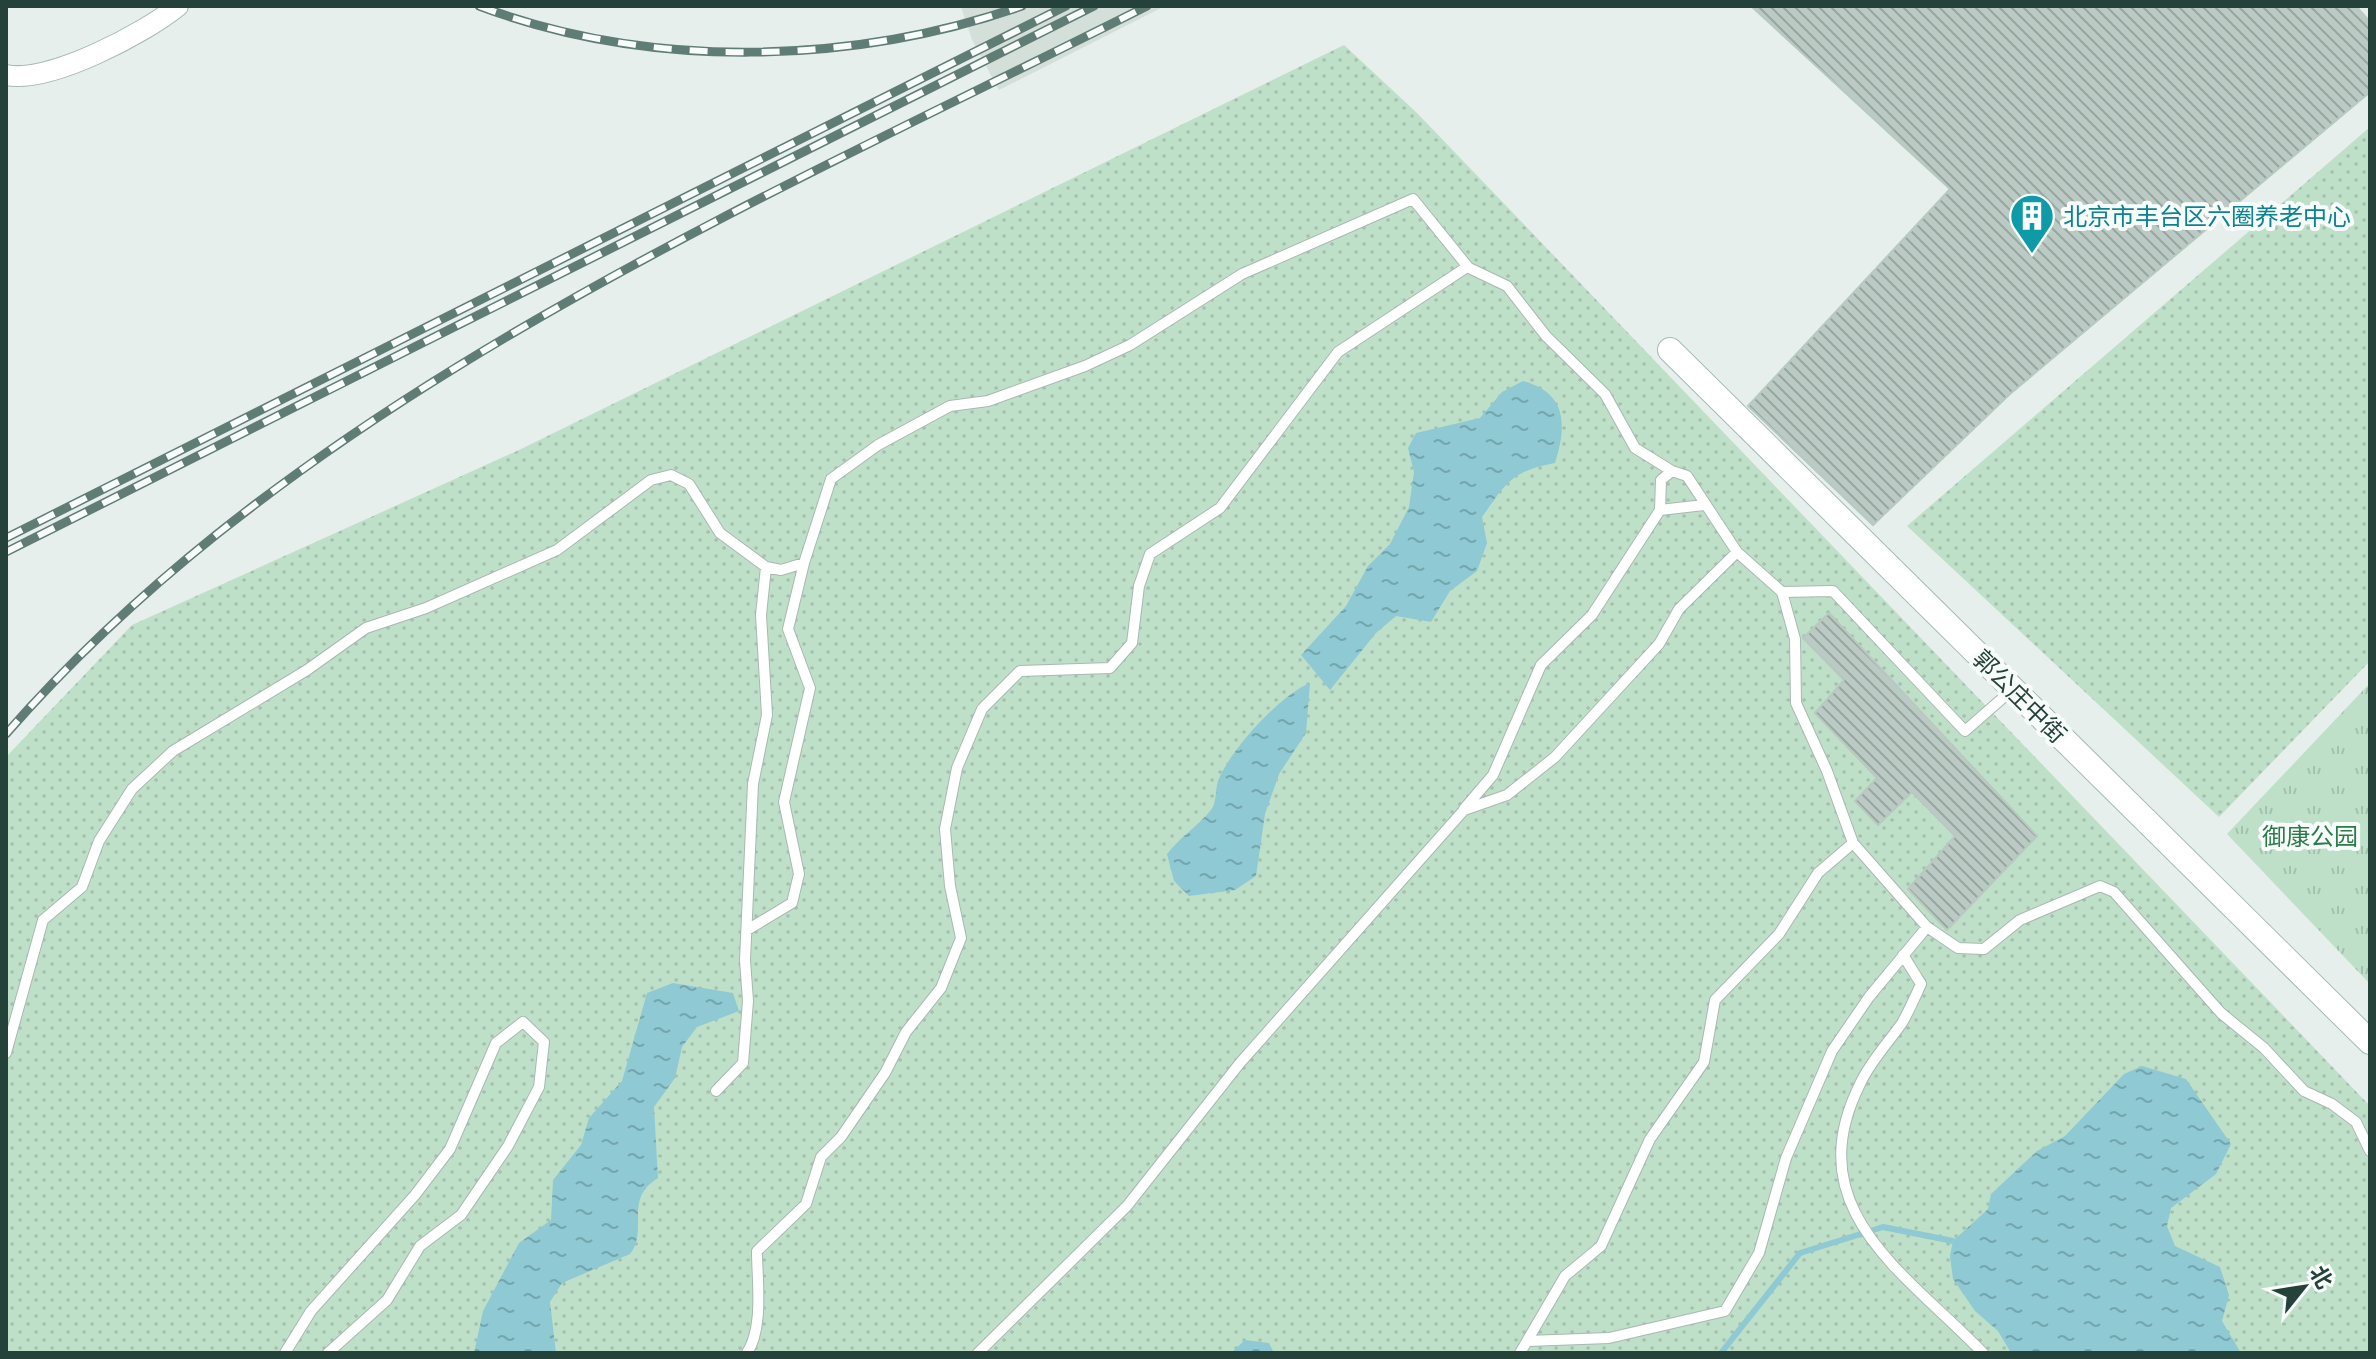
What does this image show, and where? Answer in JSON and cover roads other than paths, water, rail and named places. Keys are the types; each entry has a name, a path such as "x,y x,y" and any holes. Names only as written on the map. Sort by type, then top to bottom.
{"street":[{"path":"6,75 15,77 68,65 155,25 178,6"},
{"name":"郭公庄中街","path":"1670,350 2370,1042"}],"lane":[{"path":"747,930 792,903 799,874 784,802 810,688 788,629 804,563 831,479 878,445 950,406 988,401 1085,366 1130,345 1242,274 1413,199 1468,267 1507,286 1546,336 1605,394 1635,448 1672,471 1687,476 1737,552 1782,592 1795,639 1796,703 1827,771 1853,843 1927,927 1958,948 1984,949 2020,920 2033,914 2100,886 2114,892 2221,1013 2264,1048 2304,1091 2356,1122 2370,1151"},
{"path":"747,1353 753,1344 757,1306 757,1251 806,1204 821,1157 841,1137 885,1073 906,1032 941,988 961,938 950,886 945,829 957,768 982,709 1020,671 1110,668 1132,643 1139,586 1150,554 1220,508 1272,435 1338,352 1468,267"},
{"path":"978,1353 1127,1206 1240,1063 1493,775 1541,665 1592,615 1660,510 1661,480 1672,471"},
{"path":"6,1053 43,920 82,887 99,841 132,789 173,751 307,670 366,628 426,608 557,550 651,480 671,475 689,484 720,533 766,567 781,570 804,563"},
{"path":"1660,510 1704,505"},
{"path":"1464,810 1507,795 1555,757 1659,644 1679,609 1737,552"},
{"path":"716,1091 743,1063 748,1001 745,960 753,784 767,715 761,615 766,567"},
{"path":"1782,592 1833,591 1965,731 2013,689"},
{"path":"1520,1353 1565,1276 1601,1246 1650,1139 1704,1062 1715,1000 1779,934 1818,873 1853,843"},
{"path":"1527,1341 1609,1338 1725,1311 1759,1253 1786,1158 1832,1051 1927,927"},
{"path":"1903,955 1921,984 1904,1020 1861,1081 1844,1119 1842,1177 1854,1217 1870,1242 1983,1353"},
{"path":"285,1353 311,1311 415,1195 450,1149 496,1043 523,1022 544,1042 539,1087 508,1146 461,1215 420,1246 387,1300 328,1353"}],"water":[{"path":"1523,381 1538,386 1548,394 1560,412 1561,436 1555,463 1520,474 1498,495 1482,517 1487,543 1477,571 1450,591 1431,622 1396,616 1376,633 1330,690 1301,655 1346,606 1368,566 1390,544 1409,507 1414,472 1408,448 1416,433 1480,418 1502,392"},
{"path":"1310,683 1306,733 1279,774 1265,814 1256,876 1235,890 1189,896 1174,881 1167,854 1211,810 1224,768 1244,740 1271,711"},
{"path":"673,983 733,993 739,1011 697,1027 682,1047 675,1078 654,1107 658,1178 642,1195 635,1245 630,1254 562,1283 550,1302 556,1353 474,1353 483,1311 519,1243 551,1220 553,1180 581,1145 589,1118 622,1081 647,993"},
{"path":"2142,1066 2186,1079 2231,1144 2216,1174 2171,1208 2167,1226 2175,1246 2220,1267 2229,1295 2222,1321 2241,1353 2011,1353 1998,1331 1975,1311 1953,1279 1950,1256 1953,1241 1988,1209 1991,1194 2037,1151 2065,1136 2124,1074"},
{"path":"1245,1340 1269,1343 1274,1353 1231,1353"}],"waterway":[{"path":"1721,1353 1800,1253 1883,1227 1953,1241"}],"railway":[{"path":"479,6 544,27 612,41 681,50 750,52 820,49 889,40 957,26 1022,6"},
{"path":"6,538 1066,6"},
{"path":"6,552 1094,6"},
{"path":"6,734 124,614 254,505 393,407 540,318 691,234 1147,6"}],"place":[{"name":"北京市丰台区六圈养老中心","path":"2032,255"}],"park label":[{"name":"御康公园","path":"2310,836"}]}
